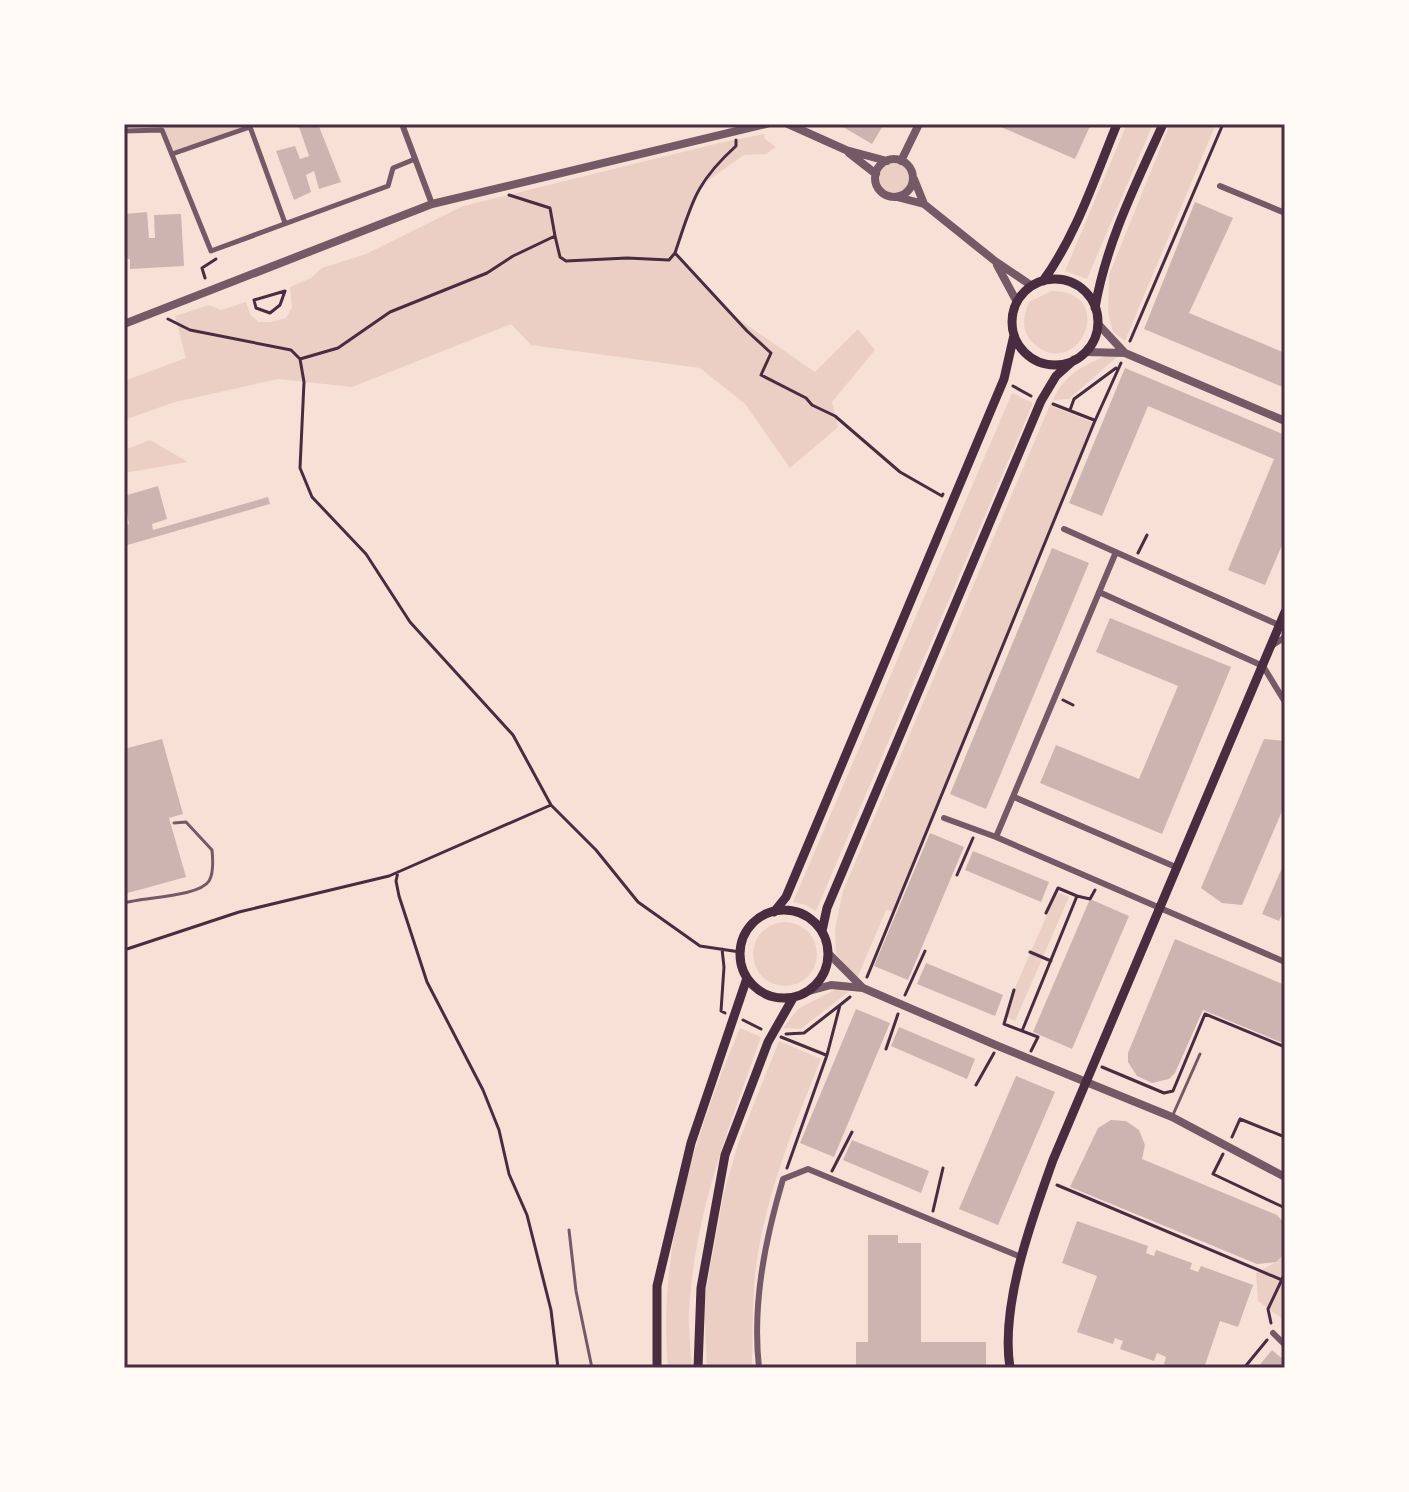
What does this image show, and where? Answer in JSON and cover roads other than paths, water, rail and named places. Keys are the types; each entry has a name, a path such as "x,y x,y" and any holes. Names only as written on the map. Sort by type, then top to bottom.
{"main road":[{"path":"1043,281 1073,230 1117,124"},
{"path":"822,931 827,908 1041,401 1056,376 1086,352 1092,343 1098,324 1095,308 1101,275 1163,124"},
{"path":"1074,360 1060,365 1045,364 1021,348 1012,324 1017,302 1032,286 1056,279 1080,288 1095,308"},
{"path":"774,912 786,897 1004,379 1014,335"},
{"path":"1010,1368 1011,1321 1021,1257 1046,1180 1285,612"},
{"path":"787,910 813,921 822,931 829,954 826,968 820,981 809,991 793,998 767,995 747,978 740,952 743,938 750,926 761,917 787,910"},
{"path":"657,1368 657,1286 691,1143 747,978"},
{"path":"698,1368 701,1288 725,1155 772,1034 793,998"}],"street":[{"path":"402,124 432,204"},
{"path":"124,324 432,204 766,124"},
{"path":"788,124 846,150 887,161 901,161 909,167 924,204"},
{"path":"901,161 919,124"},
{"path":"172,154 249,125 285,223"},
{"path":"124,131 161,127 211,251 388,186 393,168 415,159"},
{"path":"846,150 876,174 880,191 924,204 995,261 1032,286"},
{"path":"876,174 887,161"},
{"path":"897,197 907,192 913,176"},
{"path":"1220,186 1285,213"},
{"path":"995,261 1017,302"},
{"path":"1098,324 1125,353"},
{"path":"1086,352 1125,353 1285,421"},
{"path":"1064,529 1279,625"},
{"path":"996,837 1116,552"},
{"path":"1099,592 1263,666 1285,702"},
{"path":"1270,647 1285,637"},
{"path":"1014,797 1178,868"},
{"path":"944,818 996,837 1285,962"},
{"path":"829,954 863,988"},
{"path":"809,991 831,985 863,988 1172,1117 1285,1177"},
{"path":"759,1368 759,1286 770,1222 783,1179 808,1169 1021,1257"},
{"path":"1273,1333 1285,1345"}],"lane":[{"path":"124,903 176,895 204,886 209,881 212,850 186,822 174,823"},
{"path":"1172,1117 1200,1054"},
{"path":"1283,1222 1285,1216"},
{"path":"569,1230 576,1291 592,1368"}]}
